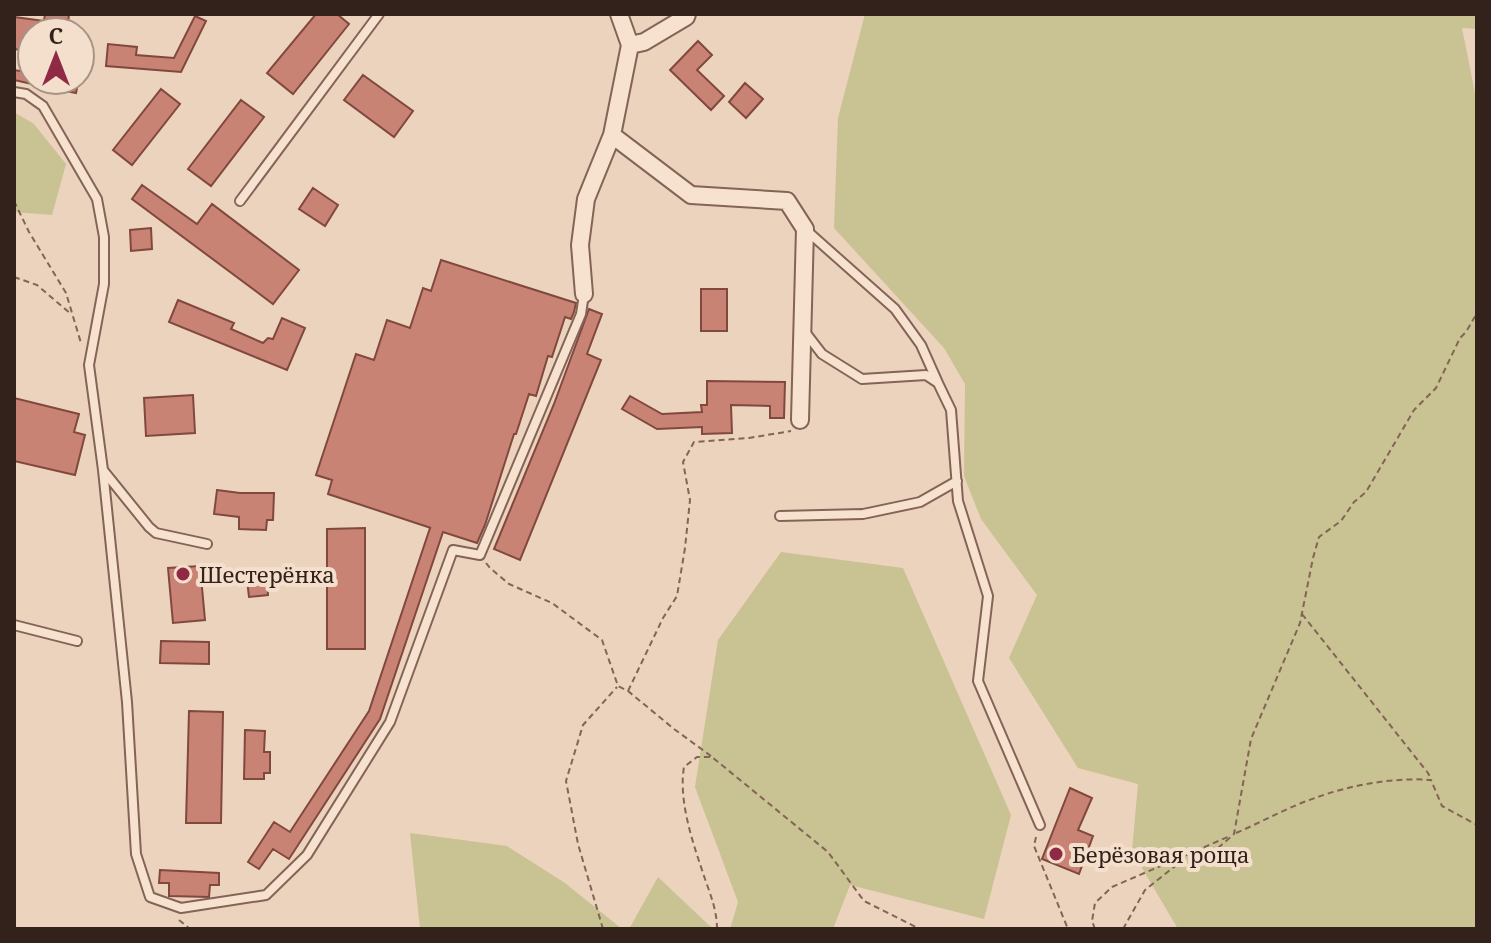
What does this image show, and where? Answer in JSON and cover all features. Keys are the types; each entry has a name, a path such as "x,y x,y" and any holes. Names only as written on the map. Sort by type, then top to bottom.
{"street":[{"path":"584,294 580,245 586,199 612,135 630,45 619,14"},
{"path":"612,135 691,195 787,201 805,229 800,420"}],"lane":[{"path":"240,201 379,14"},
{"path":"630,45 644,42 687,14"},
{"path":"14,92 26,94 43,106 97,199 104,237 104,284 89,365 127,702 136,854 150,897 181,908 266,895 307,855 390,722 453,550 480,555 581,314 584,294"},
{"path":"805,229 895,309 921,345 951,410 958,501 988,596 978,681 1040,825"},
{"path":"803,328 822,354 862,379 926,375 938,383"},
{"path":"103,470 156,533 207,544"},
{"path":"780,516 863,514 920,502 957,481"},
{"path":"14,625 77,641"}],"path":[{"path":"14,201 66,293 89,365"},
{"path":"14,277 37,285 72,315"},
{"path":"1123,929 1145,890 1179,863 1218,848 1234,834 1251,739 1300,623 1319,537 1341,521 1354,502 1366,492 1414,410 1436,388 1460,338 1477,313"},
{"path":"628,691 677,596 690,500 683,462 694,442 790,431 800,420"},
{"path":"480,555 509,584 552,603 602,640 618,686 712,757 828,852 864,901 920,929"},
{"path":"1302,613 1428,773 1442,806 1477,825"},
{"path":"603,929 578,844 566,781 583,725 618,686"},
{"path":"712,757 697,757 684,767 682,782 691,836 717,915 717,929"},
{"path":"1095,929 1092,921 1095,903 1112,887 1316,798 1381,781 1431,780"},
{"path":"1040,825 1034,846 1068,929"}],"shaded area":[{"path":"865,14 1477,14 1477,29 1462,28 1477,103 1477,929 1178,929 1132,851 1138,784 1078,768 1009,658 1037,595 981,519 964,476 965,384 944,348 834,228 838,118"},
{"path":"14,112 34,124 66,164 52,215 14,212"},
{"path":"781,552 903,568 1011,815 984,919 850,885 833,929 730,929 738,902 695,787 718,640"},
{"path":"410,833 507,846 565,883 622,929 420,929"},
{"path":"658,877 713,929 629,929"}],"building":[{"path":"45,14 69,14 69,16"},
{"path":"316,14 337,14 349,24 293,94 267,73"},
{"path":"195,16 206,21 181,72 106,66 108,44 137,47 136,55 174,58"},
{"path":"16,17 16,49 14,49"},
{"path":"698,41 712,55 697,70 724,96 711,110 670,70"},
{"path":"363,75 413,111 394,137 344,100"},
{"path":"745,83 763,99 746,118 729,102"},
{"path":"161,89 180,104 132,165 113,150"},
{"path":"241,100 264,117 211,186 188,169"},
{"path":"142,185 197,224 212,204 299,270 273,304 132,199"},
{"path":"313,188 338,205 325,226 299,209"},
{"path":"151,228 152,249 131,251 130,230"},
{"path":"441,260 576,303 574,312 571,319 565,317 552,357 548,356 536,396 529,394 477,543 443,532 380,719 289,859 273,849 259,869 248,862 274,822 290,832 369,711 431,528 328,494 332,480 316,475 356,354 374,360 387,320 410,328 423,288 431,291"},
{"path":"701,289 727,289 727,331 701,331"},
{"path":"178,300 234,323 231,329 263,343 268,338 273,339 282,318 305,328 287,370 169,322"},
{"path":"589,309 602,314 587,354 601,360 520,560 494,549 554,404"},
{"path":"707,381 785,382 784,418 770,418 770,406 731,405 732,433 702,434 702,427 657,429 622,409 630,396 662,414 702,412 701,405 707,405"},
{"path":"193,395 195,433 146,436 144,398"},
{"path":"14,398 79,414 74,432 85,435 75,475 14,461"},
{"path":"217,490 274,493 273,520 267,520 266,530 239,529 239,517 214,514"},
{"path":"365,528 365,649 327,649 327,529"},
{"path":"200,566 205,620 173,623 168,568"},
{"path":"266,569 268,595 249,597 246,571"},
{"path":"161,641 209,642 209,664 160,663"},
{"path":"189,711 223,712 221,823 186,823"},
{"path":"245,730 265,731 264,752 270,752 270,773 264,773 264,779 244,779"},
{"path":"1070,788 1092,798 1078,830 1093,836 1079,874 1042,859"},
{"path":"160,870 219,873 219,885 210,885 209,897 169,896 169,883 159,883"}],"place":[{"name":"Шестерёнка","path":"183,574"},
{"name":"Берёзовая роща","path":"1056,854"}]}
